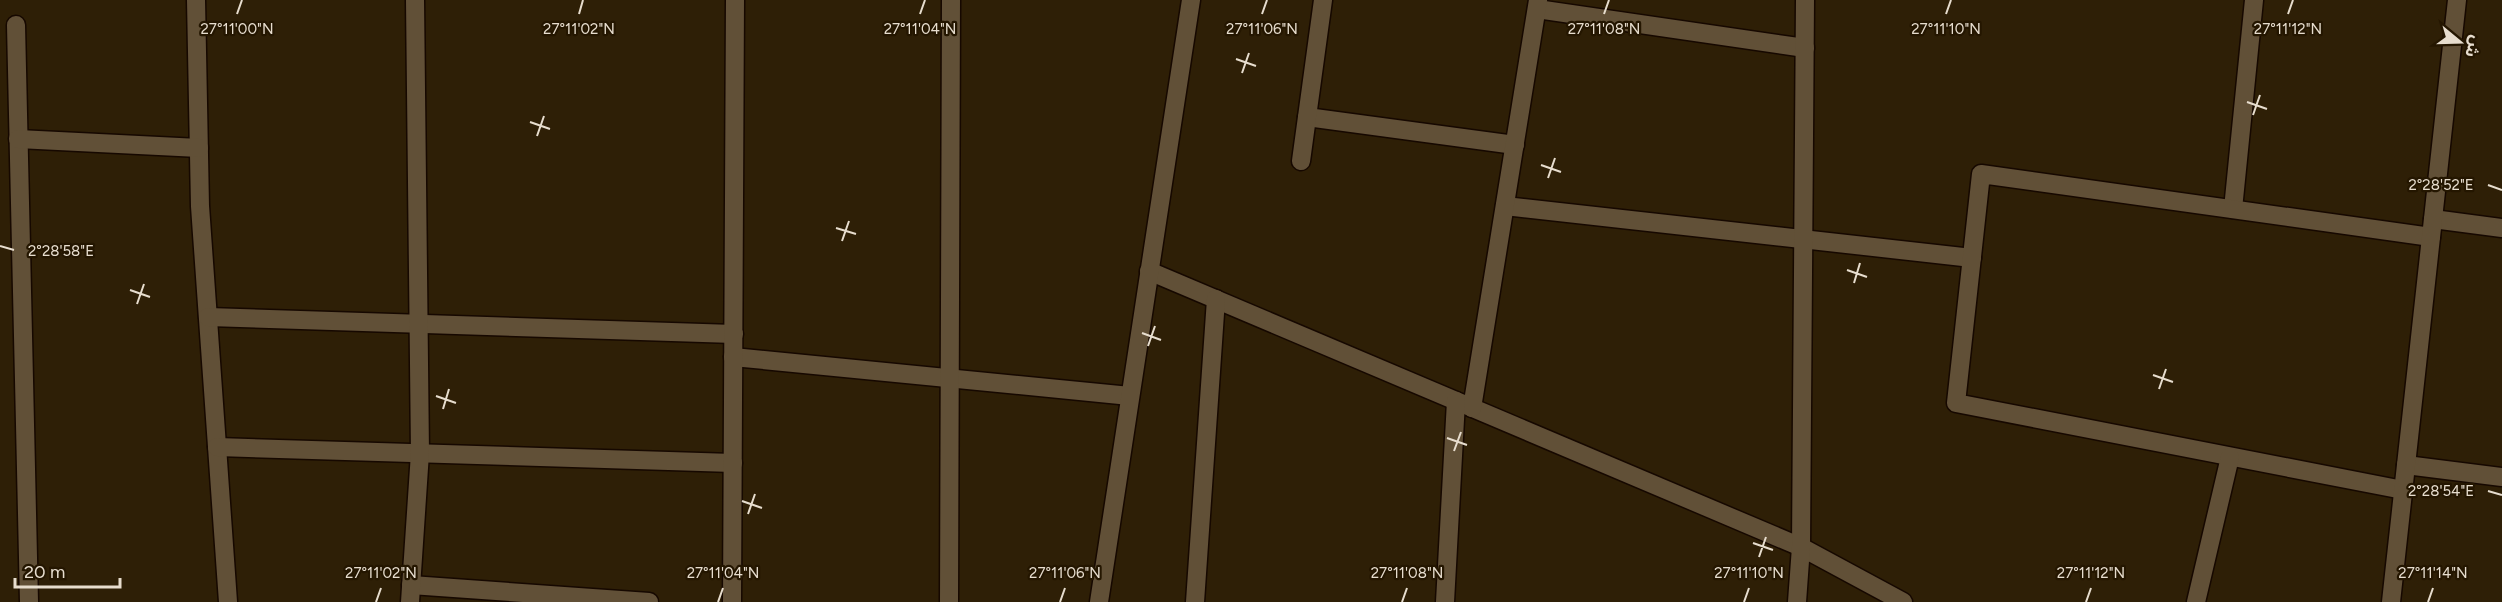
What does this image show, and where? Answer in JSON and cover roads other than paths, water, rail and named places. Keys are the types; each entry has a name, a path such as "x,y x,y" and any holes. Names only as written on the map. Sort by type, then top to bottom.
{"street":[{"path":"196,0 200,206 228,602"},
{"path":"416,0 420,453 410,594 649,602"},
{"path":"732,602 735,0"},
{"path":"949,602 951,0"},
{"path":"1099,602 1191,0"},
{"path":"1301,161 1323,0"},
{"path":"1797,602 1801,547 1805,0"},
{"path":"2233,209 2254,0"},
{"path":"2391,602 2457,0"},
{"path":"1445,602 1464,405 1505,206 1538,4 1805,48"},
{"path":"16,26 29,602"},
{"path":"1307,117 1515,145"},
{"path":"18,138 199,148"},
{"path":"2403,490 1956,403 1981,174 2233,209 2432,228 2502,228"},
{"path":"1505,206 1972,258"},
{"path":"1149,271 1801,547 1903,602"},
{"path":"1195,602 1216,299"},
{"path":"208,317 734,334"},
{"path":"733,357 1130,396"},
{"path":"217,447 733,463"},
{"path":"2196,602 2230,457"},
{"path":"2406,465 2502,477"}]}
